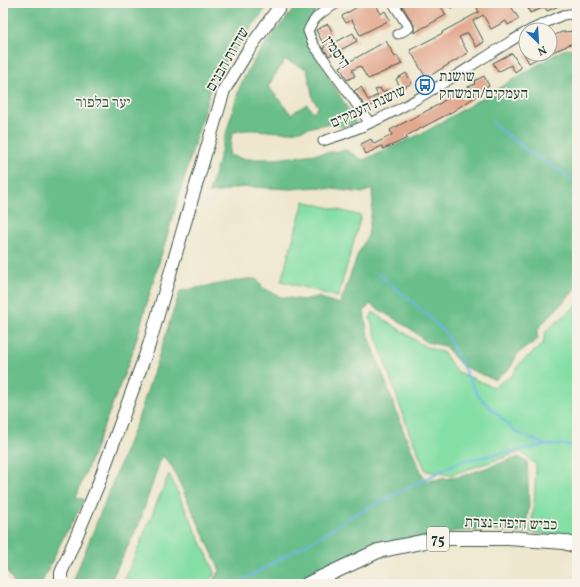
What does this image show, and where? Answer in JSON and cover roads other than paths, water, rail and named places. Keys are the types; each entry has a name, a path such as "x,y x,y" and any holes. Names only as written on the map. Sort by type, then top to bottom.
{"highway":[{"name":"כביש חיפה-נצרת","path":"308,584 378,551 440,538 508,538 564,542 577,546"}],"main road":[{"name":"שדרות הבנים","path":"61,584 61,573 98,485 149,345 209,136 224,90 249,49 282,3"}],"street":[{"name":"היסמין","path":"338,3 318,16 312,22 308,31 313,44 370,123"},
{"path":"393,3 409,28 398,34"},
{"path":"548,22 563,15 577,13"},
{"name":"שושנת העמקים","path":"323,141 352,132 428,93 518,37"}],"waterway":[{"path":"492,122 525,149 577,182"},
{"path":"377,273 416,305 445,332 478,396 516,432 546,445 577,445"},
{"path":"236,584 324,534 350,517 461,461 546,445"}],"place":[{"name":"שושנת העמקים/המשחק","path":"425,85"}],"park label":[{"name":"יער בלפור","path":"103,102"}]}
